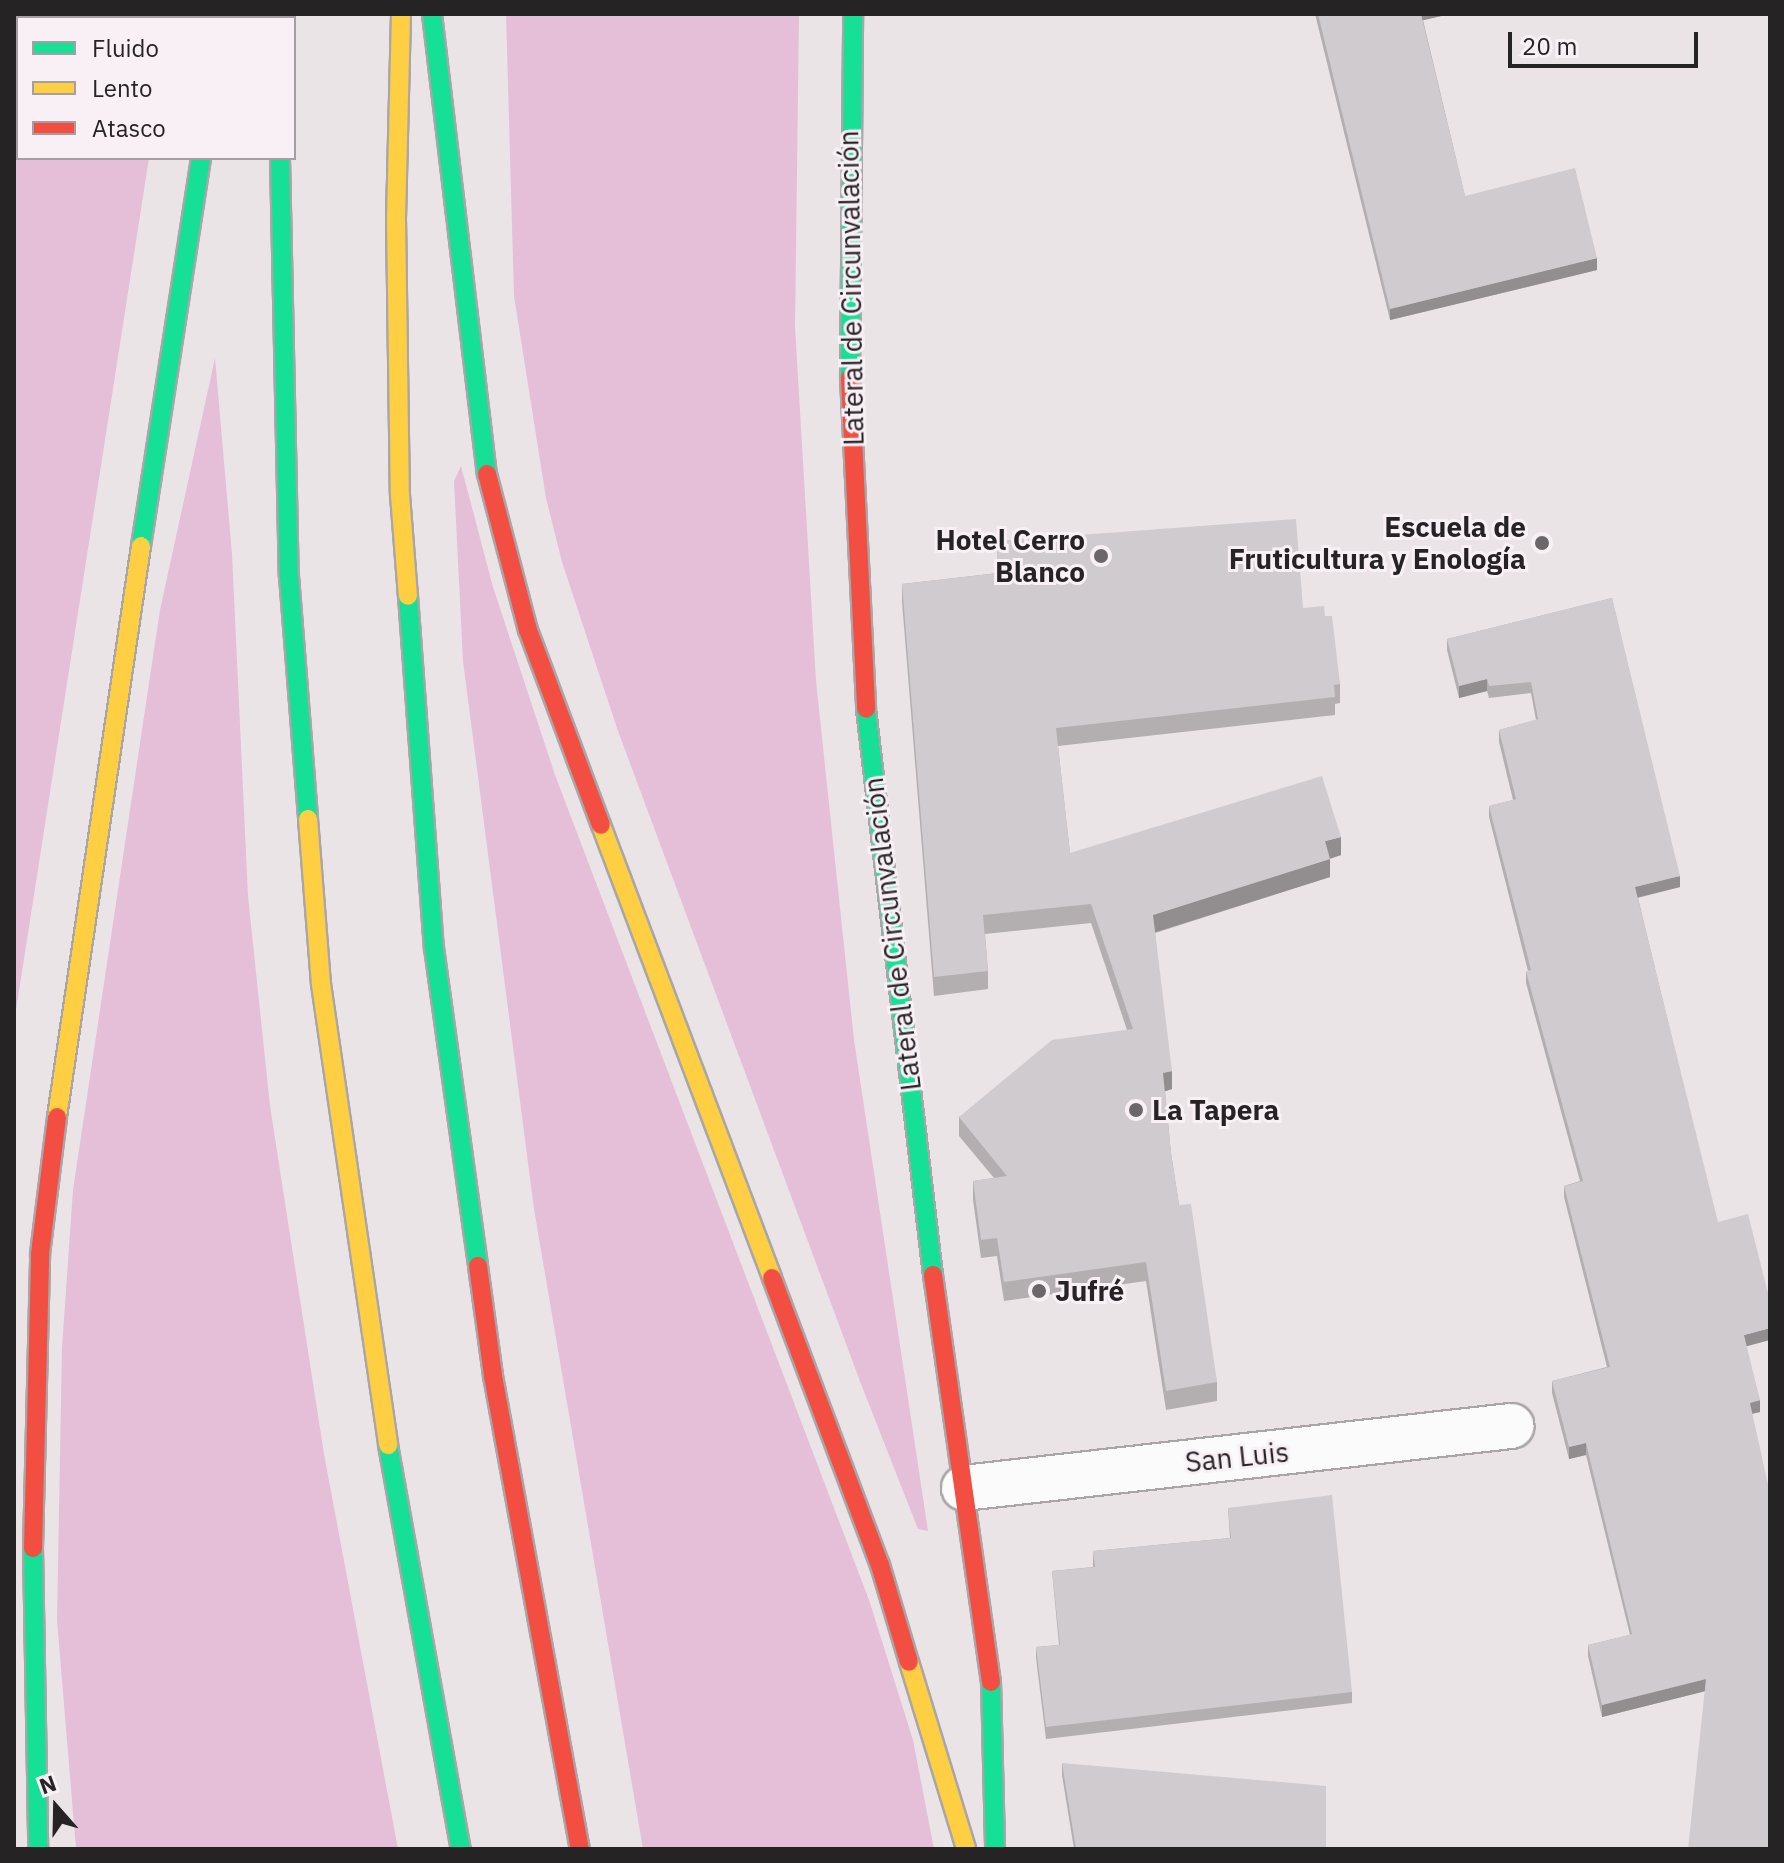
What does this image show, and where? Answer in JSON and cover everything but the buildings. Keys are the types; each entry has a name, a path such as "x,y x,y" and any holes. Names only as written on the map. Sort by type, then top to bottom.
{"main road":[{"path":"401,14 396,218 399,479 434,948 498,1405 580,1849"},
{"path":"432,14 485,465 528,630 880,1565 966,1849"},
{"name":"Lateral de Circunvalación","path":"853,14 850,395 866,706 918,1161 992,1692 995,1849"},
{"path":"38,1849 33,1459 47,1181 201,160"},
{"path":"280,160 289,576 321,984 368,1333 461,1849"}],"street":[{"name":"San Luis","path":"964,1488 1511,1426"}],"shaded area":[{"path":"14,14 167,14 16,16 16,160 149,160 14,1023"},
{"path":"506,14 799,14 795,327 816,681 854,1040 928,1531 918,1529 861,1384 618,731 562,562 546,498 514,296"},
{"path":"215,358 232,554 248,896 270,1106 324,1454 398,1849 76,1849 57,1620 62,1348 73,1190 160,610"},
{"path":"461,466 493,587 555,775 869,1600 913,1740 934,1849 643,1849 534,1209 463,661 454,481"}],"traffic: fast":[{"path":"432,14 487,474"},
{"path":"850,378 853,14"},
{"path":"141,546 201,160"},
{"path":"280,160 289,576 308,819"},
{"path":"408,596 434,948 478,1266"},
{"path":"866,709 933,1275"},
{"path":"388,1445 461,1849"},
{"path":"33,1548 38,1849"},
{"path":"991,1682 995,1849"}],"traffic: slow":[{"path":"401,14 396,218 400,495 408,596"},
{"path":"57,1117 141,546"},
{"path":"308,819 321,984 388,1445"},
{"path":"601,825 772,1278"},
{"path":"909,1662 966,1849"}],"traffic: jam":[{"path":"850,378 866,709"},
{"path":"487,474 528,630 601,825"},
{"path":"33,1548 40,1254 57,1117"},
{"path":"478,1266 493,1376 580,1849"},
{"path":"933,1275 991,1682"},
{"path":"772,1278 880,1565 909,1662"}],"place":[{"name":"Escuela de Fruticultura y Enología","path":"1542,543"},
{"name":"Hotel Cerro Blanco","path":"1101,556"},
{"name":"La Tapera","path":"1136,1110"},
{"name":"Jufré","path":"1039,1291"}]}
